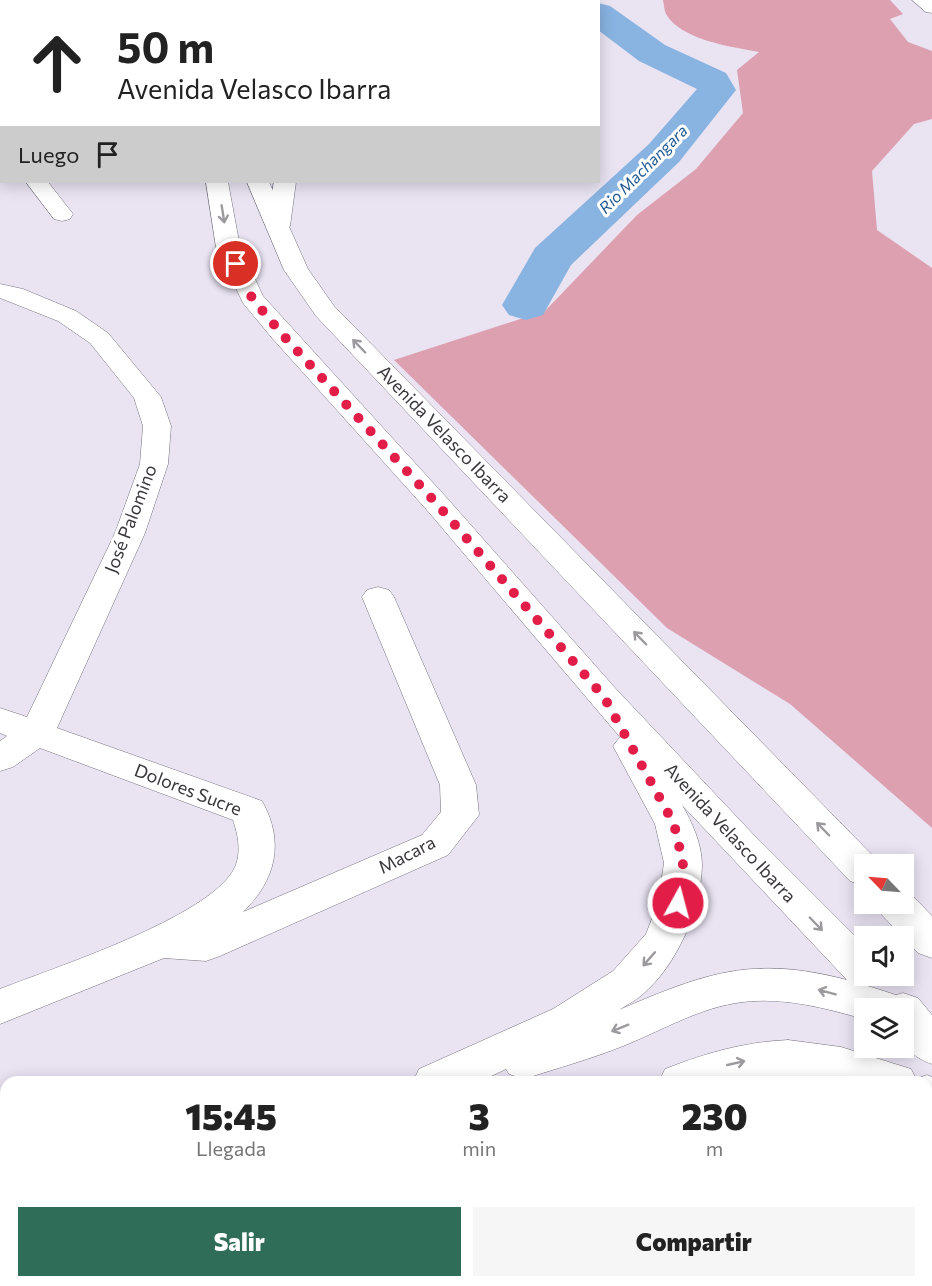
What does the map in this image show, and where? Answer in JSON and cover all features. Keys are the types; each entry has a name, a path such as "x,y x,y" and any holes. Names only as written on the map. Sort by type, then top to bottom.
{"main road":[{"path":"921,0 932,8"},
{"path":"38,183 63,214"},
{"name":"Avenida Velasco Ibarra","path":"217,183 228,247 252,298 436,503 604,697 739,843 854,961"},
{"name":"Avenida Velasco Ibarra","path":"258,183 296,270 325,311 854,861"},
{"path":"278,226 285,183"},
{"name":"José Palomino","path":"0,291 14,294 67,316 99,338 147,397 157,426 154,464 130,533 37,733"},
{"name":"Macara","path":"160,942 207,945 435,845 460,815 458,785 378,597"},
{"path":"447,1076 568,1021 628,983 662,943 678,903 683,863 674,824 604,697"},
{"name":"Dolores Sucre","path":"0,720 249,811 258,837 255,867 238,892 211,915 160,942 0,1007"},
{"path":"0,758 37,733"},
{"path":"905,914 932,942"},
{"path":"481,1076 603,1035 689,998 723,988 761,984 812,988 854,1001"},
{"path":"878,986 890,998"},
{"path":"693,1076 704,1071 752,1060 801,1058 856,1067 880,1076"}],"shaded area":[{"path":"663,0 890,0 903,14 890,19 908,42 932,51 932,119 914,124 872,171 877,230 932,268 932,828 790,704 667,628 394,360 545,311 637,215 696,169 743,113 737,70 759,52 708,41 683,30 666,14"}],"waterway":[{"name":"Rio Machangara","path":"526,305 551,258 664,153 717,90 712,81 652,53 600,14"}],"route":[{"path":"236,264 252,298 281,333 436,503 604,697 674,824 683,863 678,903"}]}
